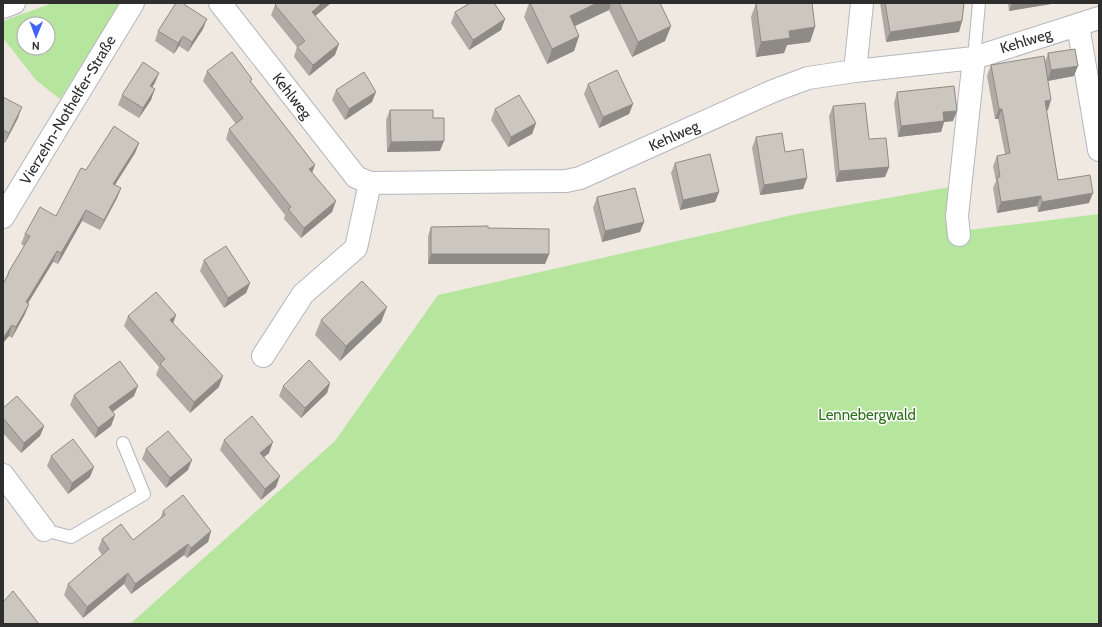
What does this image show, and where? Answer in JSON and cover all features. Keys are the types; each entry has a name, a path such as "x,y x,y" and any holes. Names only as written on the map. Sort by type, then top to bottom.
{"street":[{"path":"3,7 14,3"},
{"name":"Vierzehn-Nothelfer-Straße","path":"3,217 133,3"},
{"name":"Kehlweg","path":"220,3 356,177 370,183 566,181 580,178 773,91 808,78 856,71 974,58 1099,18"},
{"path":"856,71 862,3"},
{"path":"1078,25 1099,150"},
{"name":"Kehlweg","path":"959,234 957,216 974,58"},
{"path":"263,356 303,294 356,248 370,183"},
{"path":"3,476 44,530"}],"lane":[{"name":"Kehlweg","path":"974,58 979,3"},
{"path":"44,530 71,537 144,494 123,443"}],"green space":[{"path":"53,3 121,3 60,99 36,80 17,56 56,56 56,16 17,16"},
{"path":"16,16 16,55 3,38 3,21"},
{"name":"Lennebergwald","path":"967,184 968,230 1099,214 1099,624 130,624 335,441 438,295 797,214"}],"building":[{"path":"176,3 182,3 207,19 192,42 183,36 178,43 158,31"},
{"path":"277,3 322,3 312,12 339,44 313,65 297,47 305,41 275,5"},
{"path":"470,3 494,3 505,19 473,40 455,12"},
{"path":"530,3 597,3 570,16 579,36 552,49"},
{"path":"619,3 660,3 671,26 638,42"},
{"path":"756,3 812,3 815,27 789,31 790,38 761,42"},
{"path":"885,3 964,3 962,21 890,32"},
{"path":"1075,49 1078,66 1051,70 1048,53"},
{"path":"232,52 252,79 250,81 315,165 309,169 336,201 304,228 288,209 291,207 229,129 243,118 207,71"},
{"path":"1044,56 1051,100 1045,101 1058,180 1090,175 1093,193 1042,202 1041,196 1001,202 997,177 1000,177 997,156 1010,153 1002,109 999,109 991,65"},
{"path":"143,62 159,73 150,86 155,89 143,108 122,95"},
{"path":"617,70 633,104 603,117 588,84"},
{"path":"364,72 376,92 349,109 336,90"},
{"path":"954,86 957,111 943,112 944,121 901,126 897,92"},
{"path":"519,95 536,123 511,137 495,109"},
{"path":"3,97 22,107 9,133 3,130"},
{"path":"865,103 869,139 886,138 889,167 839,171 833,106"},
{"path":"390,110 433,110 433,118 444,118 444,141 391,142"},
{"path":"114,126 139,143 113,184 121,188 104,220 86,210 61,253 57,251 26,302 29,304 16,327 12,325 3,338 3,284 30,236 25,234 40,207 56,216 81,168 86,170"},
{"path":"782,133 785,152 803,149 807,178 764,185 756,137"},
{"path":"710,154 719,192 683,200 675,163"},
{"path":"635,188 644,222 605,231 597,197"},
{"path":"488,226 488,228 549,229 549,254 431,254 431,227"},
{"path":"226,246 250,283 228,298 204,260"},
{"path":"362,281 387,307 346,346 321,320"},
{"path":"156,292 176,315 170,320 223,376 194,402 160,364 165,359 128,316"},
{"path":"309,360 330,383 305,408 283,386"},
{"path":"120,361 138,386 109,407 115,415 98,428 74,395"},
{"path":"17,396 44,426 24,443 3,418 3,408"},
{"path":"252,416 273,442 260,453 280,476 265,489 224,440"},
{"path":"168,431 192,460 170,478 146,449"},
{"path":"73,439 94,467 72,483 51,456"},
{"path":"183,495 211,531 191,548 188,544 135,584 128,573 87,607 68,584 109,549 102,539 121,524 133,540 165,515 163,511"},
{"path":"13,591 39,624 3,624 3,602"}]}
